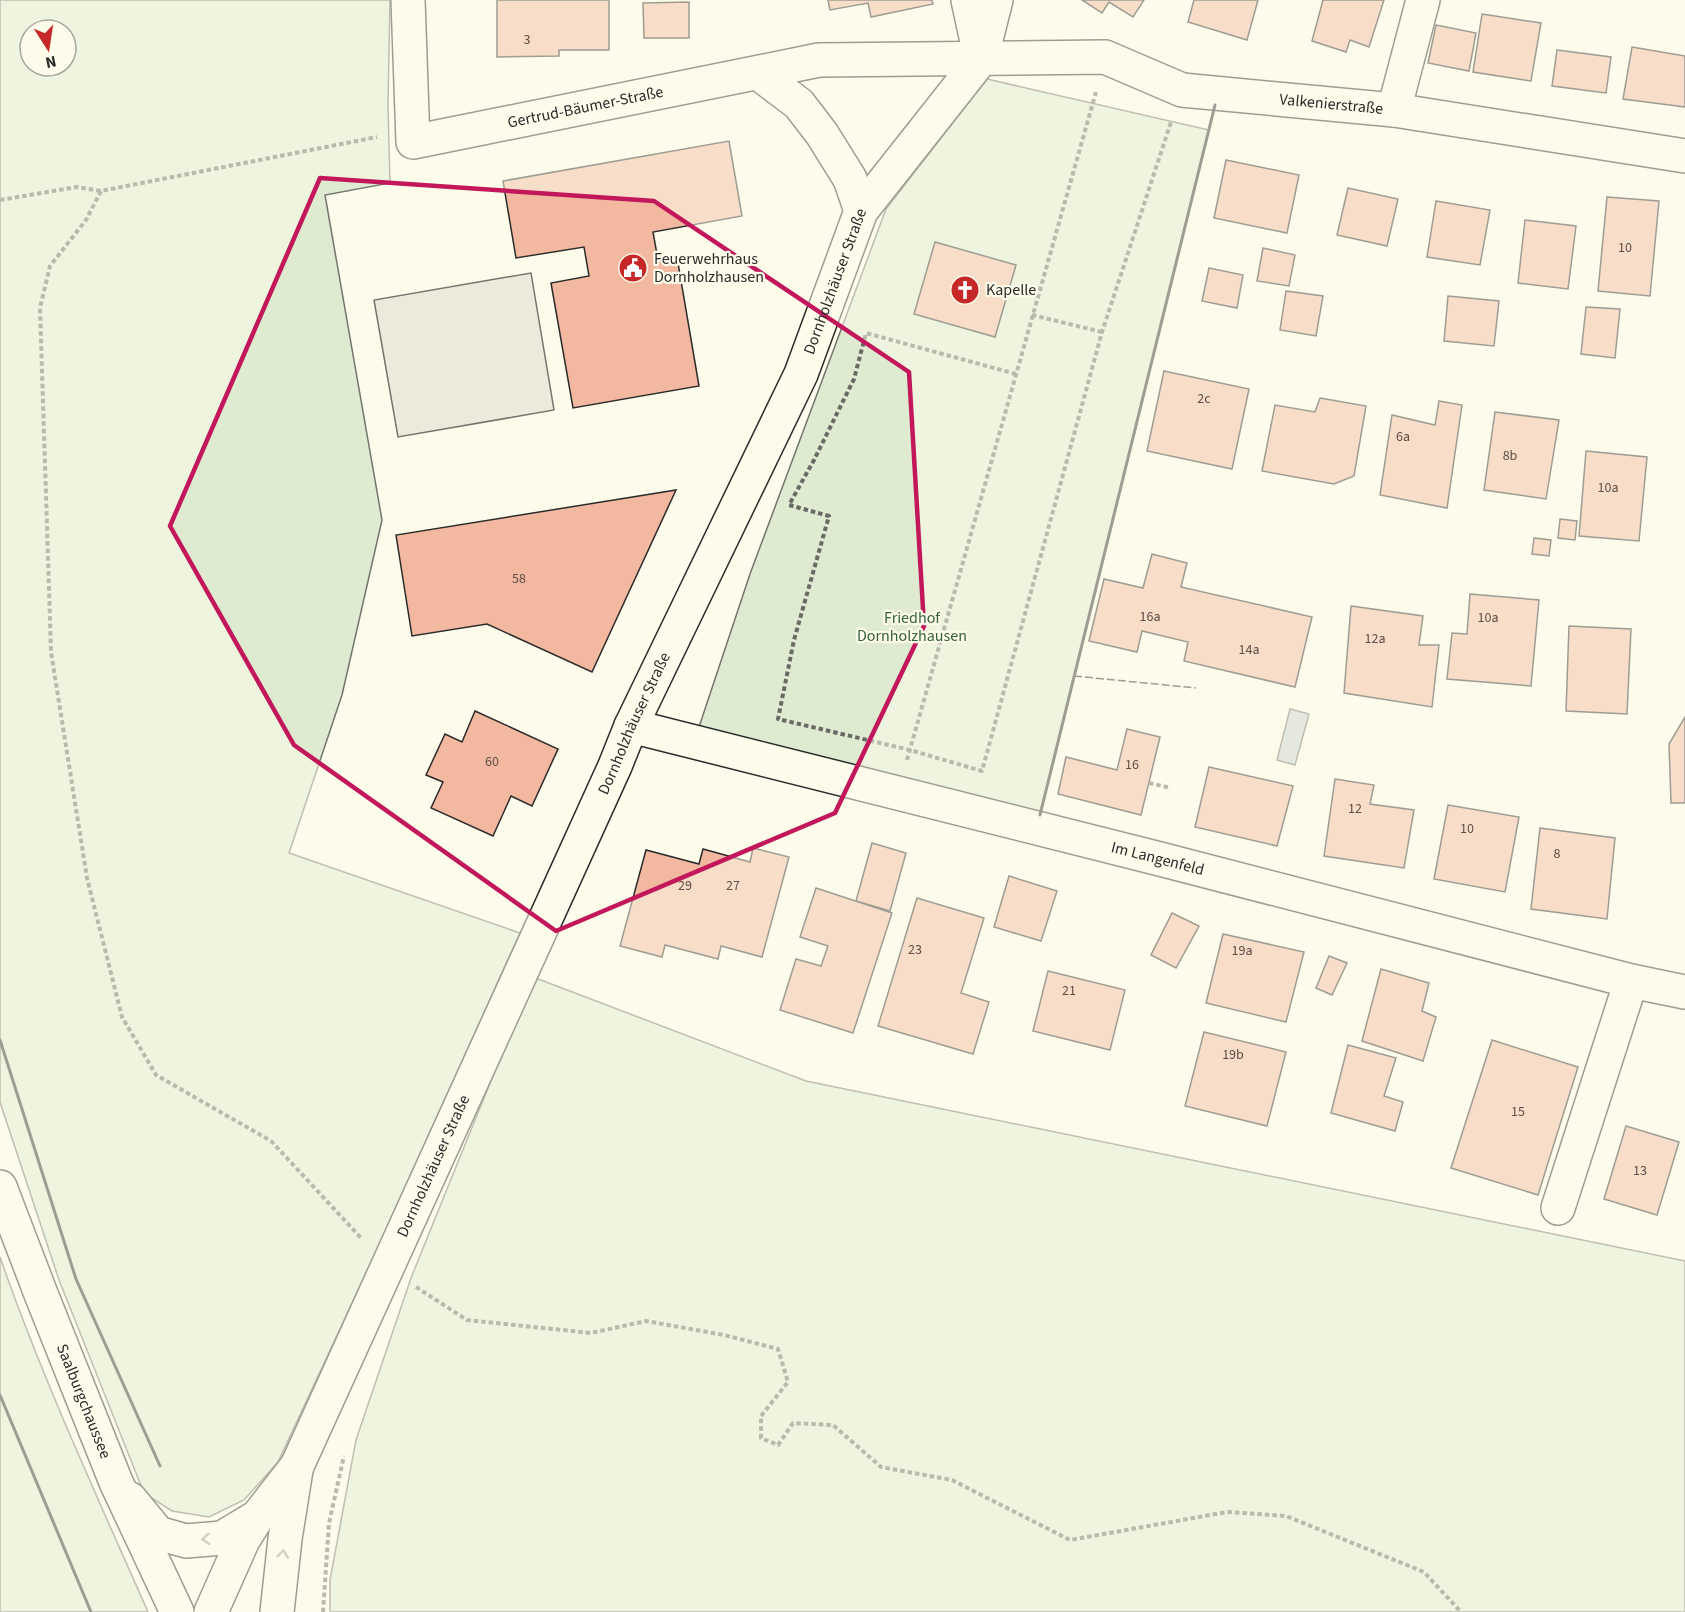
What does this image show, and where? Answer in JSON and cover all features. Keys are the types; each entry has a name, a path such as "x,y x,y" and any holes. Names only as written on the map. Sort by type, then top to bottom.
{"street":[{"path":"408,0 413,142"},
{"path":"968,0 981,59"},
{"name":"Dornholzhäuser Straße","path":"212,1612 243,1540 258,1516 297,1466 605,788 631,726 801,374 861,210 981,59 996,0"},
{"path":"1394,110 1423,0"},
{"name":"Valkenierstraße","path":"981,59 1105,57 1182,90 1394,110 1685,156"},
{"name":"Gertrud-Bäumer-Straße","path":"413,142 819,60 981,59"},
{"path":"758,73 799,104 822,134 850,179 861,210"},
{"name":"Im Langenfeld","path":"631,726 1631,981 1685,992"},
{"path":"1558,1208 1631,981"},
{"name":"Saalburgchaussee","path":"0,1186 116,1482 177,1612"},
{"name":"Dornholzhäuser Straße","path":"277,1612 285,1539 297,1466"},
{"name":"Dornholzhäuser Straße","path":"116,1482 158,1533 186,1541 222,1538 258,1516"}],"path":[{"path":"898,793 1105,57"},
{"path":"1016,374 866,333 854,380 789,505 829,516 794,640 778,719 910,750 982,771 1102,332 1182,90"},
{"path":"0,200 76,187 101,191 384,136 413,142"},
{"path":"101,191 86,220 50,266 40,308 51,652 87,878 122,1017 156,1075 271,1141 364,1242 414,1287 468,1320 591,1333 646,1321 724,1335 778,1349 788,1382 761,1416 761,1438 778,1445 794,1423 833,1425 881,1467 952,1480 1070,1540 1227,1512 1286,1516 1424,1572 1461,1612"},
{"path":"1032,315 1102,332"},
{"path":"1149,783 1171,788"}],"highlighted area":[{"path":"320,178 654,201 909,372 924,626 835,813 556,931 294,745 170,526"}],"green space":[{"path":"0,0 390,0 388,105 390,183 325,195 382,520 342,695 289,853 520,933 278,1462 244,1500 209,1517 172,1511 144,1493 59,1280 0,1102"},
{"name":"Friedhof Dornholzhausen","path":"987,79 1209,130 1033,838 693,745 750,574 886,209"},
{"path":"533,977 806,1081 1685,1261 1685,1612 330,1612 330,1580 356,1440 411,1278"},
{"path":"0,1257 16,1302 89,1480 148,1612 0,1612"}],"shaded area":[{"path":"531,273 554,410 398,437 374,300"},
{"path":"1290,709 1309,714 1295,765 1277,760"}],"building":[{"path":"497,0 609,0 609,50 559,50 559,56 497,57"},
{"path":"828,0 932,0 933,4 871,17 868,3 830,10"},
{"path":"1082,0 1144,0 1133,17 1109,2 1102,13"},
{"path":"1194,0 1258,0 1247,40 1188,22"},
{"path":"1323,0 1384,0 1369,47 1350,40 1346,52 1312,41"},
{"path":"689,2 689,38 644,38 643,3"},
{"path":"1482,14 1541,23 1531,81 1473,72"},
{"path":"1436,25 1476,33 1469,71 1428,63"},
{"path":"1632,47 1685,56 1685,107 1623,99"},
{"path":"1557,50 1611,57 1606,93 1552,86"},
{"name":"Feuerwehrhaus Dornholzhausen","path":"729,141 742,216 653,232 658,260 677,257 699,386 573,408 551,283 589,276 584,247 516,258 503,181"},
{"path":"1226,160 1299,175 1287,233 1214,218"},
{"path":"1348,188 1398,199 1387,246 1337,235"},
{"path":"1607,197 1659,201 1650,296 1598,291"},
{"path":"1436,201 1490,210 1480,265 1427,257"},
{"path":"1525,220 1576,226 1568,289 1518,283"},
{"name":"Kapelle","path":"935,242 1016,265 995,337 914,314"},
{"path":"1263,248 1295,255 1289,286 1257,281"},
{"path":"1209,268 1243,275 1237,308 1202,301"},
{"path":"1286,291 1323,296 1316,336 1280,330"},
{"path":"1448,296 1499,301 1494,346 1444,341"},
{"path":"1586,307 1620,309 1615,358 1581,354"},
{"path":"1164,371 1249,389 1232,469 1147,451"},
{"path":"1320,398 1366,406 1354,476 1334,484 1262,471 1275,405 1315,412"},
{"path":"1439,401 1462,405 1447,508 1380,495 1392,415 1435,425"},
{"path":"1495,412 1559,420 1546,499 1484,490"},
{"path":"1586,451 1647,457 1639,541 1579,536"},
{"path":"676,490 592,672 487,624 412,636 396,535"},
{"path":"1560,519 1577,521 1575,540 1558,538"},
{"path":"1534,538 1551,540 1549,556 1532,554"},
{"path":"1152,554 1187,563 1181,587 1312,617 1295,687 1184,661 1188,642 1142,631 1137,652 1089,641 1104,579 1143,588"},
{"path":"1470,594 1539,600 1531,686 1447,679 1452,633 1467,634"},
{"path":"1351,606 1423,616 1419,645 1439,645 1432,707 1344,693"},
{"path":"1569,626 1631,629 1627,714 1566,711"},
{"path":"475,711 558,749 532,806 511,796 493,836 431,808 443,782 426,775 445,734 462,742"},
{"path":"1685,717 1685,803 1671,803 1669,744"},
{"path":"1127,729 1160,737 1141,815 1058,794 1066,757 1117,770"},
{"path":"1209,767 1293,786 1277,846 1195,827"},
{"path":"1335,779 1374,785 1370,804 1414,810 1404,868 1324,856"},
{"path":"1448,805 1519,817 1505,892 1434,879"},
{"path":"1540,828 1615,838 1607,919 1531,909"},
{"path":"872,843 906,853 890,911 856,901"},
{"path":"753,848 789,857 762,957 721,946 718,959 665,945 662,957 620,946 646,850 699,864 703,849 750,862"},
{"path":"1009,876 1057,891 1041,941 994,927"},
{"path":"816,888 892,913 853,1033 780,1010 796,959 821,966 828,946 800,937"},
{"path":"917,898 984,918 961,993 989,1002 973,1054 878,1026"},
{"path":"1172,913 1199,926 1176,968 1151,955"},
{"path":"1223,934 1304,952 1286,1022 1206,1003"},
{"path":"1329,956 1347,963 1332,995 1316,988"},
{"path":"1381,969 1429,983 1422,1011 1436,1017 1423,1061 1362,1041"},
{"path":"1048,971 1125,990 1110,1050 1033,1031"},
{"path":"1204,1032 1286,1052 1267,1126 1185,1106"},
{"path":"1492,1040 1578,1067 1538,1195 1451,1168"},
{"path":"1348,1045 1396,1058 1384,1096 1403,1102 1395,1131 1331,1113"},
{"path":"1626,1126 1679,1142 1657,1215 1604,1199"}],"fence":[{"path":"1074,676 1196,688"}],"wall":[{"path":"1040,815 1215,105"},
{"path":"0,1040 76,1279 160,1466"},
{"path":"0,1395 91,1612"}],"place":[{"name":"Feuerwehrhaus Dornholzhausen","path":"633,268"},
{"name":"Kapelle","path":"965,290"}]}
